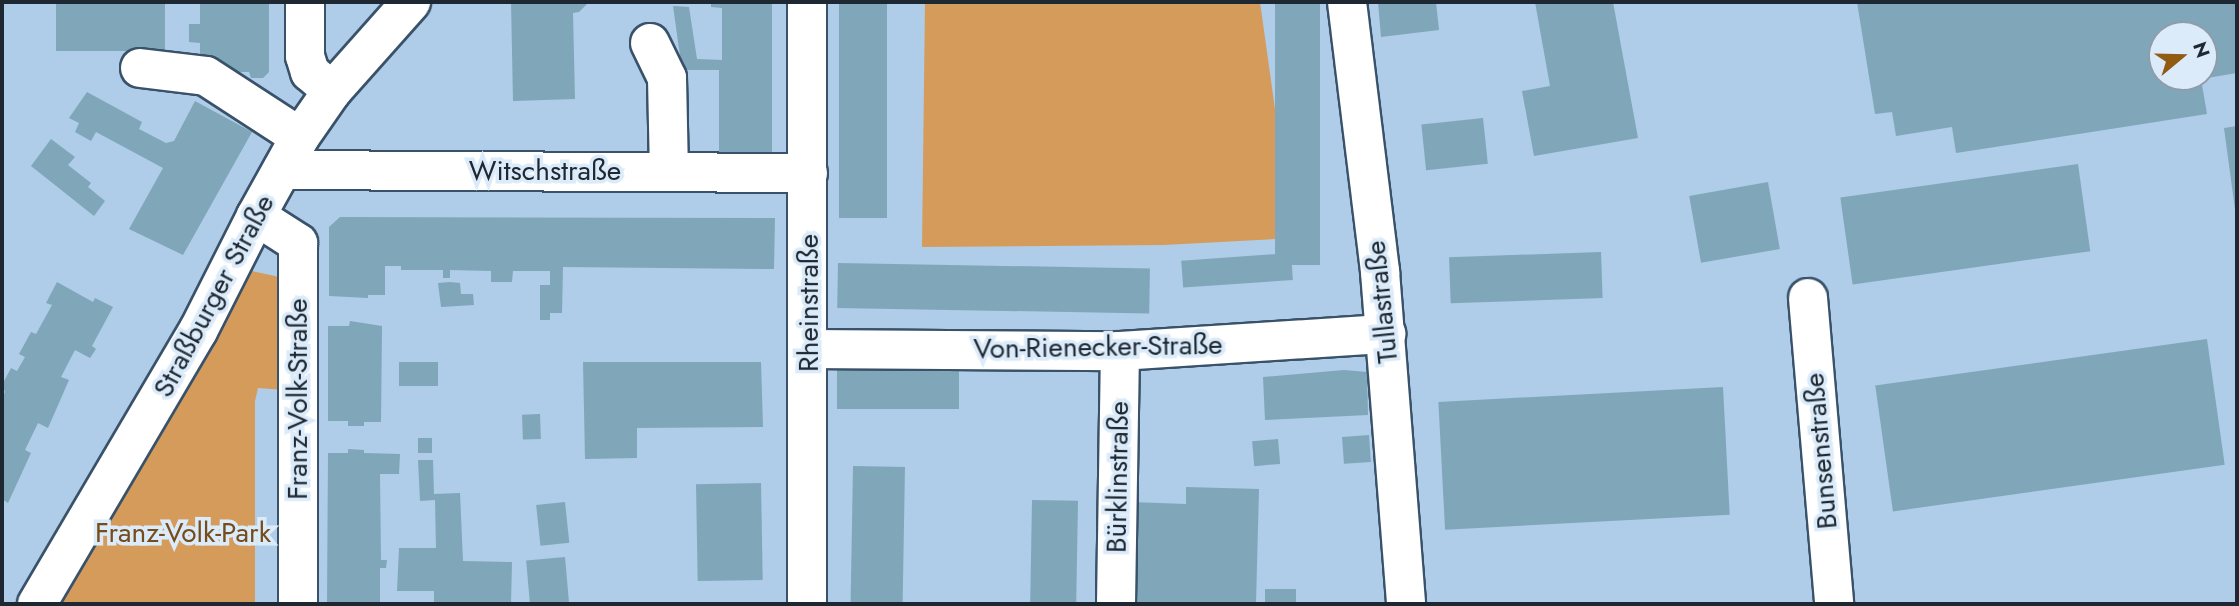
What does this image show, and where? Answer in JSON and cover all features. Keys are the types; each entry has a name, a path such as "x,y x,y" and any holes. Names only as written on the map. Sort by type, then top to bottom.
{"street":[{"path":"305,2 305,55 310,72 332,91"},
{"name":"Straßburger Straße","path":"37,604 198,331 300,136 332,91 411,2"},
{"name":"Rheinstraße","path":"807,2 807,604"},
{"name":"Tullastraße","path":"1346,2 1386,334 1406,604"},
{"path":"650,43 667,78 669,172"},
{"path":"140,68 206,76 300,136"},
{"name":"Witschstraße","path":"282,170 808,173"},
{"name":"Franz-Volk-Straße","path":"256,216 298,243 298,604"},
{"name":"Bunsenstraße","path":"1808,298 1834,604"},
{"name":"Von-Rienecker-Straße","path":"809,349 1120,351 1386,334"},
{"name":"Bürklinstraße","path":"1116,604 1120,351"}],"green space":[{"path":"925,2 1260,2 1293,238 1164,245 922,247"},
{"name":"Franz-Volk-Park","path":"252,271 284,278 284,390 258,388 255,401 255,604 59,604"}],"building":[{"path":"56,2 165,2 165,51 56,51"},
{"path":"269,2 269,72 263,78 251,78 249,72 240,72 237,77 200,65 200,43 189,42 189,24 200,24 200,3"},
{"path":"511,2 589,2 579,12 573,13 575,99 513,101"},
{"path":"711,2 772,2 772,158 719,157 719,70 682,70 673,6 689,7 697,59 722,60 722,8 711,7"},
{"path":"839,2 887,2 887,218 839,218"},
{"path":"1275,2 1320,2 1320,265 1275,265"},
{"path":"1378,2 1436,2 1439,30 1381,37"},
{"path":"1535,2 1613,2 1638,138 1534,156 1522,91 1550,86"},
{"path":"1857,2 2237,2 2237,73 2218,76 2218,21 2148,21 2148,91 2203,91 2207,114 1956,153 1952,127 1896,136 1892,112 1875,114"},
{"path":"87,92 142,122 139,129 166,143 174,141 195,101 252,132 183,255 129,229 163,168 96,132 91,141 75,132 79,123 69,118"},
{"path":"1483,118 1488,164 1426,170 1421,124"},
{"path":"2237,126 2237,217 2236,217 2224,128"},
{"path":"51,139 75,157 68,165 91,183 88,187 105,201 94,216 31,166"},
{"path":"2078,164 2090,251 1853,285 1840,197"},
{"path":"1768,182 1780,249 1701,263 1689,196"},
{"path":"340,217 775,218 774,269 563,267 562,313 550,313 550,320 540,320 540,285 550,285 550,271 513,271 512,282 491,282 491,271 450,270 450,278 443,278 443,270 401,270 401,266 385,266 385,295 368,295 368,298 329,296 329,227"},
{"path":"1601,252 1603,298 1451,303 1449,257"},
{"path":"1291,253 1293,280 1183,288 1181,261"},
{"path":"838,263 1150,268 1149,313 837,308"},
{"path":"57,282 93,302 95,298 113,307 92,346 96,349 90,358 75,350 61,377 69,380 48,428 38,423 25,450 31,453 8,503 2,499 2,398 5,392 2,385 11,368 17,371 25,357 19,354 31,332 36,334 52,305 46,303"},
{"path":"438,283 460,283 461,294 473,294 474,305 441,307"},
{"path":"350,321 382,326 381,422 364,422 364,426 348,426 348,421 328,421 328,326 349,326"},
{"path":"2207,339 2225,465 1893,511 1875,386"},
{"path":"399,362 438,362 438,386 399,386"},
{"path":"583,362 761,362 763,427 637,428 637,458 585,459"},
{"path":"837,365 959,365 959,409 837,409"},
{"path":"1344,370 1367,372 1368,415 1265,420 1263,377"},
{"path":"1723,387 1730,515 1445,530 1438,402"},
{"path":"540,414 541,439 523,440 522,415"},
{"path":"1369,435 1371,462 1344,464 1342,437"},
{"path":"418,438 432,438 432,453 418,453"},
{"path":"1278,439 1280,464 1254,466 1252,441"},
{"path":"348,449 364,450 364,453 400,454 399,474 380,474 381,560 387,560 386,568 380,568 380,604 327,604 328,453 348,453"},
{"path":"418,460 433,460 434,494 460,493 463,561 512,562 511,604 434,604 434,591 397,591 399,548 436,548 435,500 420,501"},
{"path":"853,466 905,467 903,604 851,604"},
{"path":"761,483 763,580 698,581 696,484"},
{"path":"1186,487 1259,489 1256,604 1128,604 1131,502 1186,504"},
{"path":"1032,500 1078,501 1076,604 1030,604"},
{"path":"565,502 569,543 540,546 536,505"},
{"path":"565,557 569,604 530,604 526,560"},
{"path":"1265,589 1296,589 1296,604 1265,604"}]}
